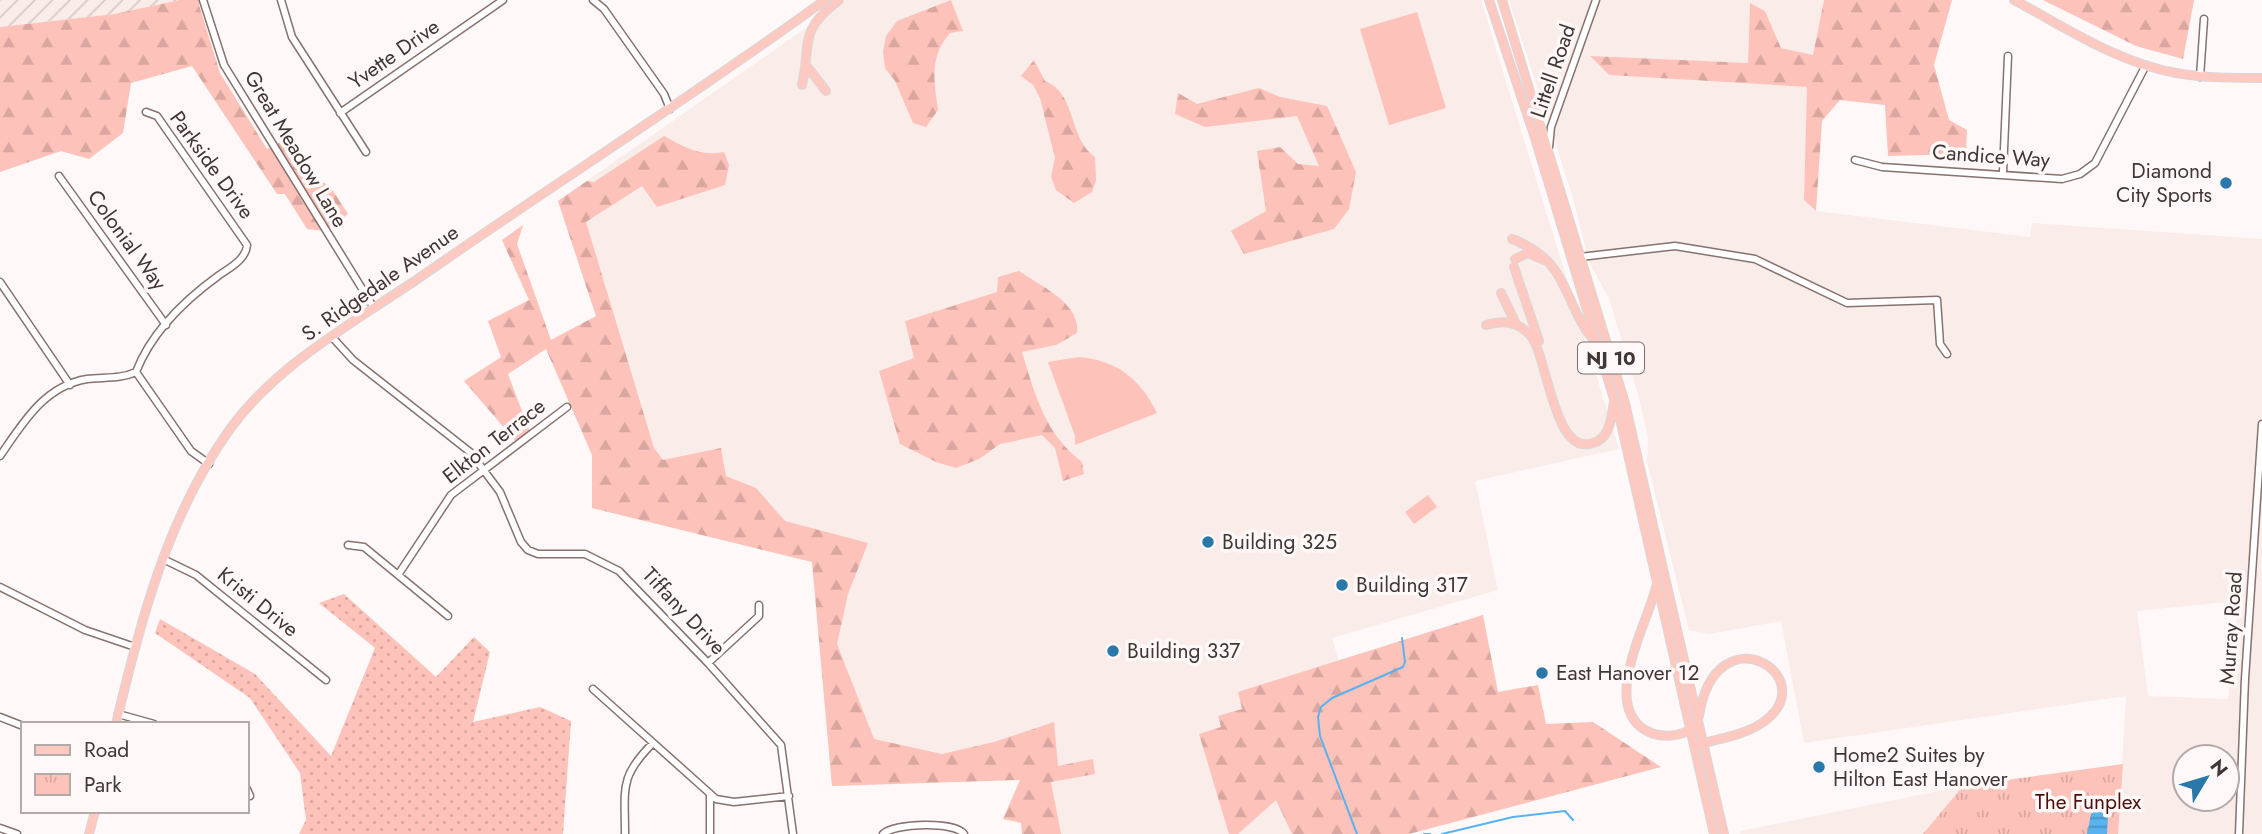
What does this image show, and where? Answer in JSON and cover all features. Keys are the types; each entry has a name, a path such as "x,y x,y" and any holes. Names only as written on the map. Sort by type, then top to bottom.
{"main road":[{"name":"S. Ridgedale Avenue","path":"117,719 135,647 163,559 209,464 229,430 262,391 332,337 670,109 825,0"},
{"path":"802,85 806,65 805,47 811,29 839,0"},
{"name":"NJ 10","path":"1489,0 1614,401 1690,730 1699,744 1724,834"},
{"name":"NJ 10","path":"1502,0 1634,439 1699,721 1699,744 1714,834"},
{"path":"2014,0 2111,51 2146,65 2200,77 2262,78"},
{"path":"806,65 826,90"},
{"path":"1513,239 1536,249 1551,264 1573,299 1584,329 1598,345"},
{"path":"1544,368 1543,352 1514,263 1528,253 1551,264"},
{"path":"1501,293 1516,324 1532,337 1561,424 1576,442 1586,445 1602,439 1606,434 1614,401"},
{"path":"1486,325 1503,321 1516,324"},
{"path":"1657,583 1625,684 1626,706 1638,725 1652,733 1668,736 1690,730 1699,721 1707,685 1726,666 1742,659 1758,659 1776,671 1780,684 1780,698 1765,720 1743,733 1699,744"},
{"path":"89,834 94,813"}],"street":[{"name":"Great Meadow Lane","path":"203,0 224,65 374,308"},
{"path":"281,0 292,37 366,152"},
{"name":"Yvette Drive","path":"340,113 503,0"},
{"path":"593,0 604,9 664,94 670,109"},
{"name":"Littell Road","path":"1549,155 1551,127 1596,0"},
{"path":"2200,77 2204,19"},
{"path":"2003,173 2008,56"},
{"name":"Candice Way","path":"1855,160 1882,166 2062,179 2088,170 2101,155 2146,65"},
{"name":"Parkside Drive","path":"136,372 142,357 191,296 243,258 247,245 157,116 146,112"},
{"name":"Colonial Way","path":"59,176 166,325"},
{"path":"1580,257 1675,246 1755,258 1847,303 1937,300 1940,344 1947,354"},
{"path":"0,282 70,384"},
{"path":"0,299 8,294"},
{"name":"Tiffany Drive","path":"332,337 353,360 454,436 500,492 521,542 528,550 538,554 585,554 619,571 777,737 785,754 793,834"},
{"path":"0,456 42,400 70,384 136,372 191,451 209,464"},
{"name":"Elkton Terrace","path":"398,575 447,499 567,407"},
{"name":"Murray Road","path":"2239,834 2245,679 2262,424"},
{"path":"348,545 364,547 448,616"},
{"name":"Kristi Drive","path":"163,559 196,575 326,680"},
{"path":"0,587 85,630 135,647"},
{"path":"708,663 759,616 759,605"},
{"path":"593,688 710,795 734,802 789,796"},
{"path":"0,717 21,725"},
{"path":"117,719 139,722"},
{"path":"625,834 625,780 634,762 653,743"},
{"path":"710,795 710,834"},
{"path":"883,834 895,827 953,825 964,834"},
{"path":"0,828 17,834"}],"shaded area":[{"path":"0,0 180,0 114,14 0,27"},
{"path":"846,0 1481,0 1619,449 1475,481 1498,590 1332,638 1389,834 1027,834 1022,779 832,786 812,562 592,508 596,316 558,201"},
{"path":"1509,0 1824,0 1813,55 1781,48 1765,11 1750,4 1748,63 1590,57 1609,75 1808,87 1804,200 1816,211 2030,237 2032,223 2262,239 2262,834 2118,834 2126,696 1804,743 1781,621 1709,634 1689,630 1647,461 1648,438 1639,398 1609,298 1589,262 1573,198","holes":["2238,601 2228,699 2148,696 2137,611"]},
{"path":"1963,786 1923,834 1740,834 1741,831"}],"green space":[{"path":"180,0 201,0 199,5 220,73 267,149 291,137 313,177 330,186 348,214 325,231 307,229 285,194 277,194 192,66 131,83 123,133 89,159 61,151 0,172 0,27 114,14"},
{"path":"951,0 963,31 950,33 939,51 935,70 938,110 926,127 913,123 895,81 885,68 883,51 886,36 897,21"},
{"path":"1824,0 1952,0 1934,65 1949,120 1967,130 1966,154 1888,156 1885,105 1840,100 1822,121 1816,211 1804,200 1807,87 1609,75 1590,56 1748,63 1750,3 1765,11 1781,48 1813,55"},
{"path":"2043,0 2194,0 2183,59 2136,46"},
{"path":"1417,12 1446,108 1389,125 1360,29"},
{"path":"1034,60 1045,81 1063,95 1080,139 1095,157 1096,180 1092,192 1074,203 1056,190 1051,177 1055,158 1040,98 1033,85 1021,76"},
{"path":"1259,88 1280,97 1327,106 1356,172 1349,209 1334,229 1244,254 1231,231 1266,211 1257,151 1280,147 1298,164 1319,166 1297,116 1205,127 1175,114 1178,93 1197,104"},
{"path":"664,136 700,152 724,152 729,165 725,185 657,207 642,186 586,222 654,448 663,460 721,448 726,476 756,488 785,521 868,543 848,594 837,644 874,739 942,754 994,742 1054,722 1058,766 1093,759 1095,774 1051,782 1061,834 1022,834 1021,823 1003,819 1020,780 832,786 812,562 592,508 592,455 546,349 508,374 531,435 517,443 464,381 501,357 488,321 529,300 502,240 523,225 517,244 551,340 596,316 558,201 587,181 594,182"},
{"path":"1019,271 1057,296 1073,313 1077,322 1077,333 1056,345 1022,352 1037,398 1050,426 1069,451 1082,462 1084,474 1063,481 1055,448 1042,435 1000,444 979,459 956,468 936,462 900,444 879,371 914,358 905,321 997,292 998,277"},
{"path":"1079,357 1105,362 1126,374 1151,401 1157,413 1075,445 1075,436 1048,362"},
{"path":"1428,495 1437,507 1414,524 1405,512"},
{"path":"344,594 436,677 474,637 490,652 473,722 540,707 571,721 563,834 299,834 306,820 300,773 250,698 155,633 160,619 255,674 331,756 375,648 319,603"},
{"path":"1483,615 1498,692 1538,685 1546,724 1593,722 1661,767 1409,834 1292,834 1276,800 1238,834 1229,834 1199,734 1221,727 1218,716 1242,709 1238,692"},
{"name":"The Funplex","path":"2123,764 2118,834 1923,834 1963,786"}],"water":[{"path":"2099,808 2108,815 2107,834 2087,834 2091,814"}],"waterway":[{"path":"1357,834 1320,736 1318,717 1321,707 1332,698 1403,667 1405,662 1402,638"},
{"path":"1442,834 1513,817 1565,811 1573,820"},
{"path":"1424,834 1430,834"}],"place":[{"name":"Diamond City Sports","path":"2226,183"},
{"name":"Building 325","path":"1208,542"},
{"name":"Building 317","path":"1342,585"},
{"name":"Building 337","path":"1113,651"},
{"name":"East Hanover 12","path":"1542,673"},
{"name":"Home2 Suites by Hilton East Hanover","path":"1819,767"}]}
